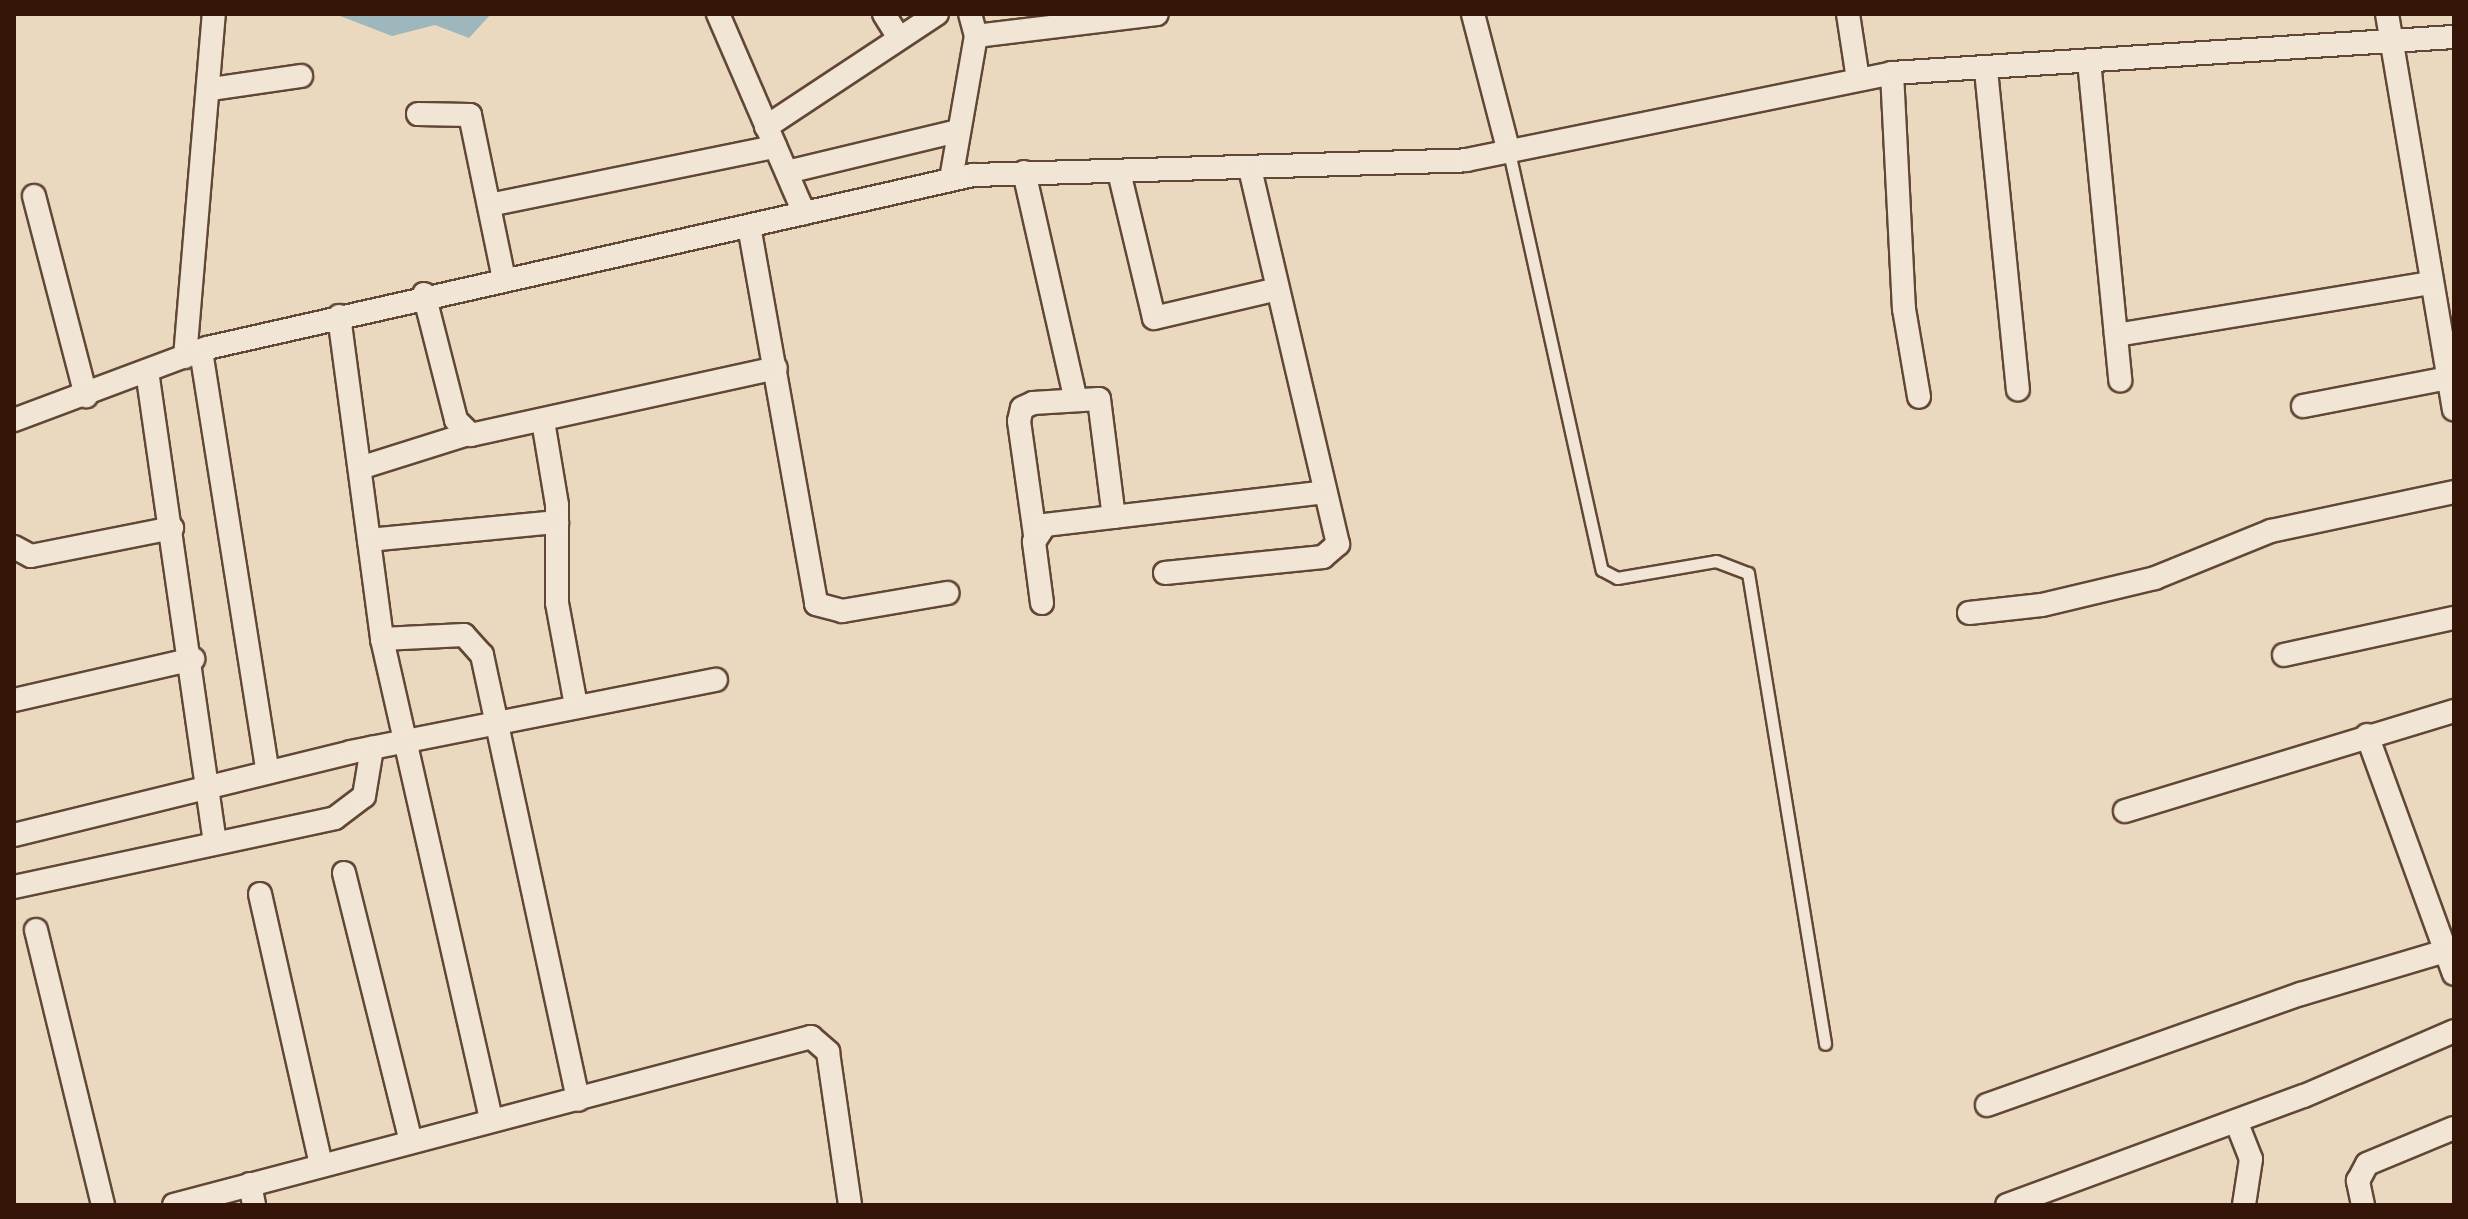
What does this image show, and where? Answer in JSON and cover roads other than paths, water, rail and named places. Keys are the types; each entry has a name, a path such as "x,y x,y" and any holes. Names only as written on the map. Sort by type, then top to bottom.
{"street":[{"path":"214,14 211,89 189,243 193,354 268,772"},
{"path":"718,14 804,213"},
{"path":"884,14 899,38"},
{"path":"489,205 770,137 899,38 937,14"},
{"path":"951,179 973,25 1151,14"},
{"path":"1473,14 1509,152"},
{"path":"1848,14 1858,79"},
{"path":"2387,14 2454,409"},
{"path":"14,420 193,354 424,294 749,226 951,179 1024,172 1250,170 1509,152 1892,73 1986,70 2454,37"},
{"path":"2089,61 2120,380"},
{"path":"1986,70 2018,389"},
{"path":"1892,73 1904,309 1919,397"},
{"path":"211,89 301,76"},
{"path":"418,114 470,115 504,279"},
{"path":"787,172 958,131"},
{"path":"1165,573 1329,554 1337,533 1250,170"},
{"path":"1024,172 1075,396"},
{"path":"1119,172 1154,318 1278,289"},
{"path":"34,196 86,396"},
{"path":"749,226 816,604 842,611 947,593"},
{"path":"2116,335 2431,283"},
{"path":"424,294 456,420 468,434"},
{"path":"339,316 382,639 491,1119"},
{"path":"360,468 468,434 543,421 776,368"},
{"path":"147,371 193,659 215,841"},
{"path":"2303,406 2451,378"},
{"path":"1042,603 1020,414 1028,404 1075,396 1103,404 1114,517"},
{"path":"543,421 557,522 557,603 576,706"},
{"path":"1035,535 1045,525 1325,492"},
{"path":"1969,613 2042,605 2155,578 2271,531 2454,492"},
{"path":"369,540 557,522"},
{"path":"14,547 31,556 172,528"},
{"path":"2284,655 2454,618"},
{"path":"382,639 470,638 482,655 578,1100"},
{"path":"14,700 193,659"},
{"path":"14,835 403,741 716,680"},
{"path":"2125,811 2454,711"},
{"path":"2367,735 2454,974"},
{"path":"14,887 348,812 364,796 372,748"},
{"path":"344,873 411,1141"},
{"path":"260,894 321,1165"},
{"path":"36,930 103,1205"},
{"path":"1987,1105 2301,994 2445,951"},
{"path":"2007,1205 2236,1121 2454,1031"},
{"path":"174,1205 252,1195 321,1165 817,1037 828,1052 850,1205"},
{"path":"2236,1121 2251,1159 2244,1205"},
{"path":"2363,1205 2358,1181 2367,1164 2454,1128"}],"lane":[{"path":"1509,152 1602,570 1617,578 1716,561 1748,573 1825,1044"}],"water":[{"path":"335,14 491,14 469,38 435,25 392,36"}]}
